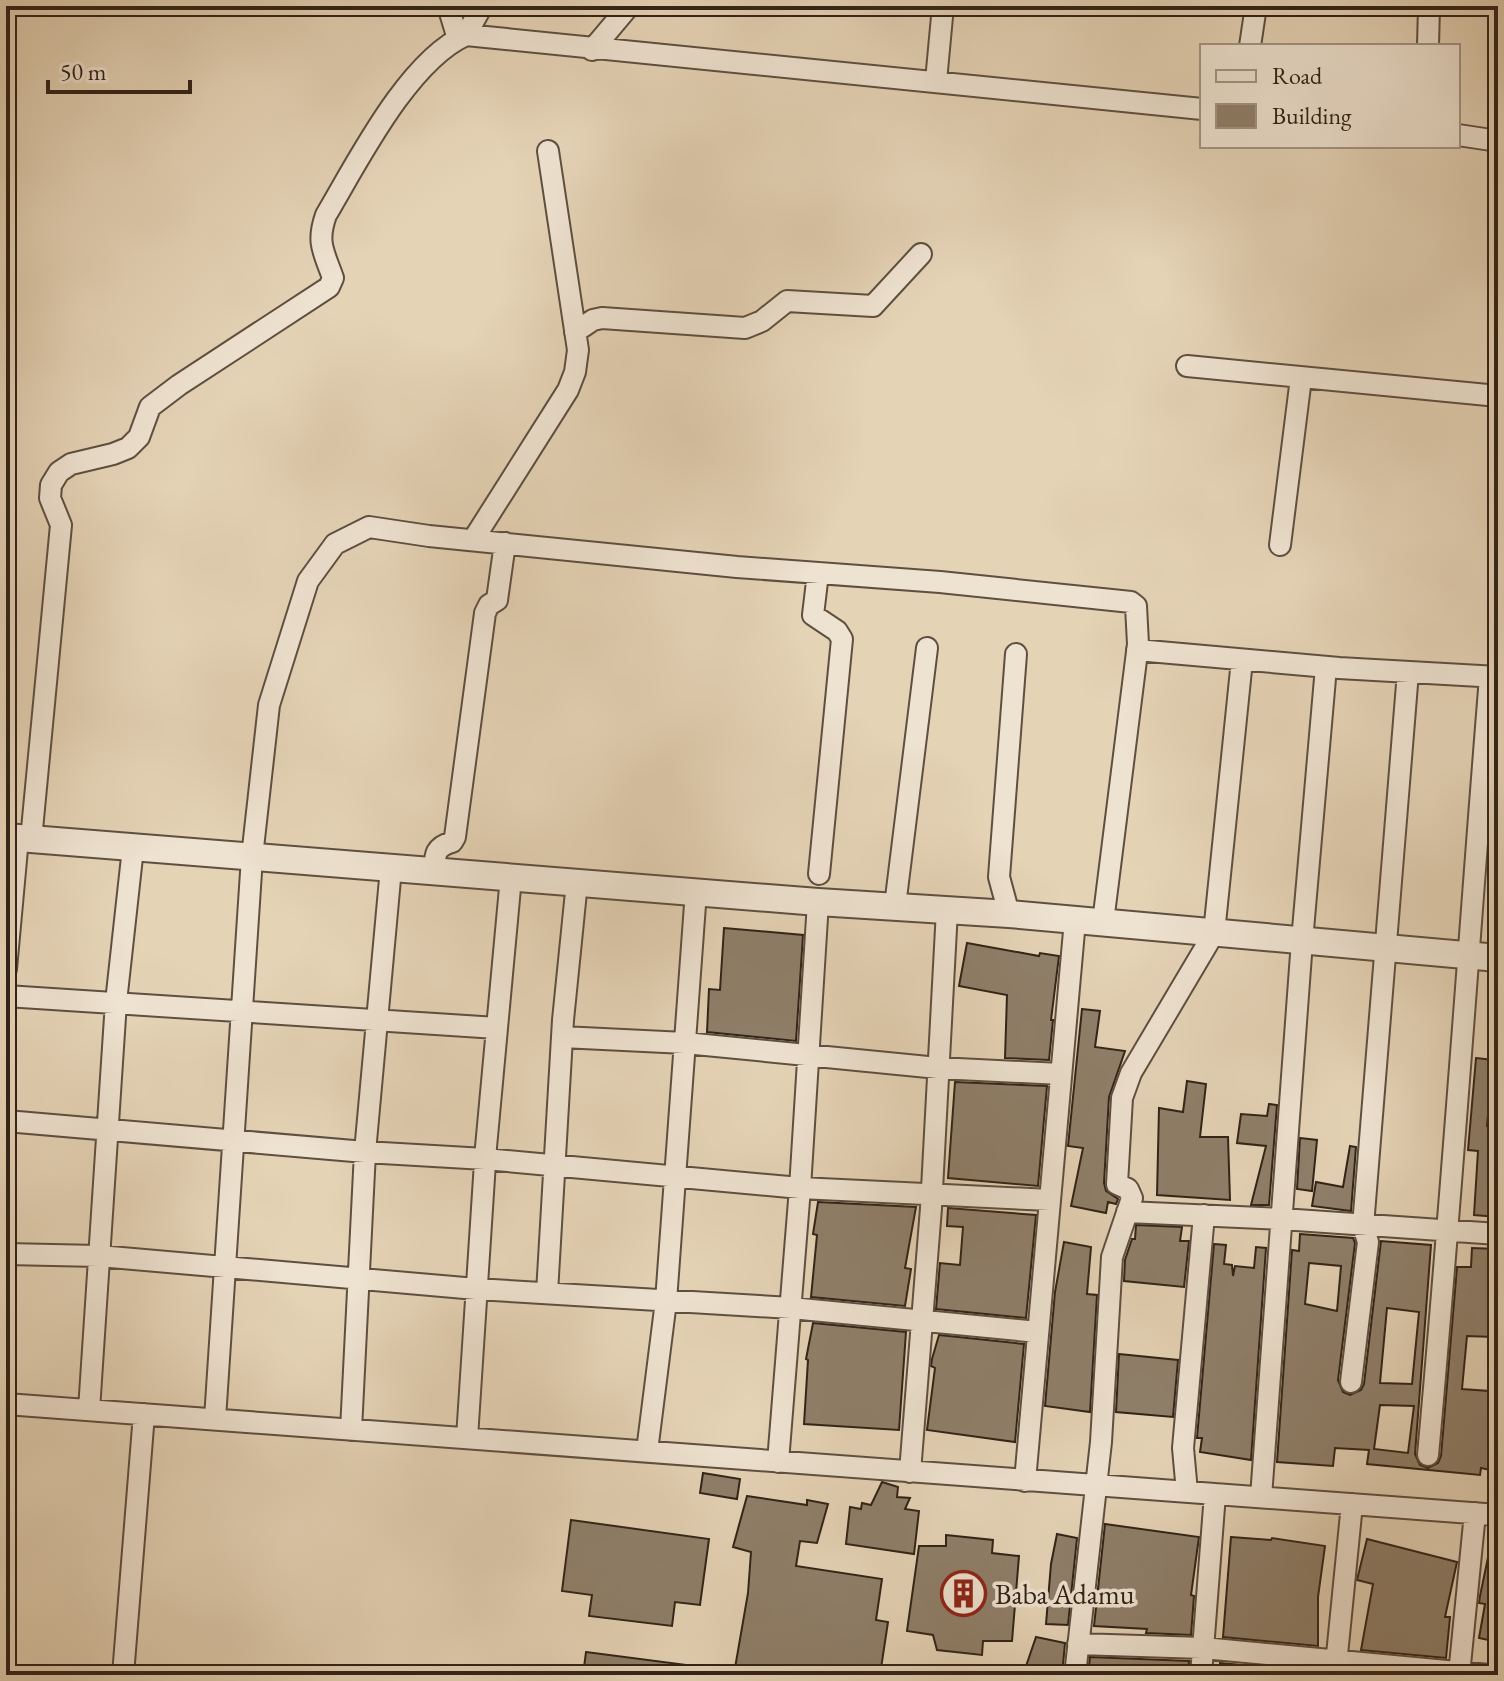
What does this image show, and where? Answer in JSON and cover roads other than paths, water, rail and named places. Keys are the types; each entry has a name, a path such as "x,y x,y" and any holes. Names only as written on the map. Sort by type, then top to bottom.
{"street":[{"path":"448,6 462,37"},
{"path":"6,969 18,838 61,525 50,498 54,479 71,464 128,448 139,437 150,407 329,287 333,278 320,236 326,215 401,92 447,46 462,37 482,6"},
{"path":"592,50 629,6"},
{"path":"936,81 943,6"},
{"path":"1250,44 1256,6"},
{"path":"1428,44 1429,6"},
{"path":"462,37 1200,109"},
{"path":"1460,135 1498,141"},
{"path":"473,540 568,390 575,372 578,350 548,151"},
{"path":"575,332 602,318 745,328 762,321 787,301 873,306 921,254"},
{"path":"1187,366 1498,396"},
{"path":"1280,545 1301,378"},
{"path":"215,1419 236,1140 252,857 269,705 308,581 335,544 369,527 473,540 1131,602 1136,606 1137,650 1103,922"},
{"path":"434,871 440,845 452,842 455,837 485,613 489,605 497,600 505,543"},
{"path":"818,573 813,615 837,631 842,639 819,874"},
{"path":"895,906 927,648"},
{"path":"1137,650 1326,667 1494,677 1467,956 1449,1231 1428,1455"},
{"path":"1009,914 999,877 1016,654"},
{"path":"1075,1675 1101,1442 1112,1257 1132,1198 1128,1189 1117,1184 1122,1098 1131,1073 1214,933 1242,660"},
{"path":"1261,1497 1302,941 1326,667"},
{"path":"1351,1382 1368,1242 1363,1226 1408,672"},
{"path":"18,838 818,902 1009,914 1498,958"},
{"path":"89,1410 116,1002 133,848"},
{"path":"351,1430 365,1152 391,868"},
{"path":"467,1438 485,1159 511,877"},
{"path":"547,1293 562,1037 577,882"},
{"path":"647,1451 666,1301 696,891"},
{"path":"778,1462 800,1188 818,902"},
{"path":"910,1472 923,1321 947,910"},
{"path":"1025,1481 1075,920"},
{"path":"6,996 497,1028"},
{"path":"562,1037 685,1043 938,1068 1061,1074"},
{"path":"6,1121 365,1152 485,1159 800,1188 1050,1200"},
{"path":"1127,1212 1498,1234"},
{"path":"1187,1492 1183,1448 1204,1215"},
{"path":"6,1254 99,1256 476,1289 791,1308 1038,1332"},
{"path":"6,1404 1498,1515"},
{"path":"123,1675 144,1414"},
{"path":"1201,1675 1215,1494"},
{"path":"1335,1668 1352,1504"},
{"path":"1460,1674 1475,1513"},
{"path":"1078,1644 1203,1648 1335,1668 1489,1675"}],"place":[{"name":"Baba Adamu","path":"964,1594"}]}
